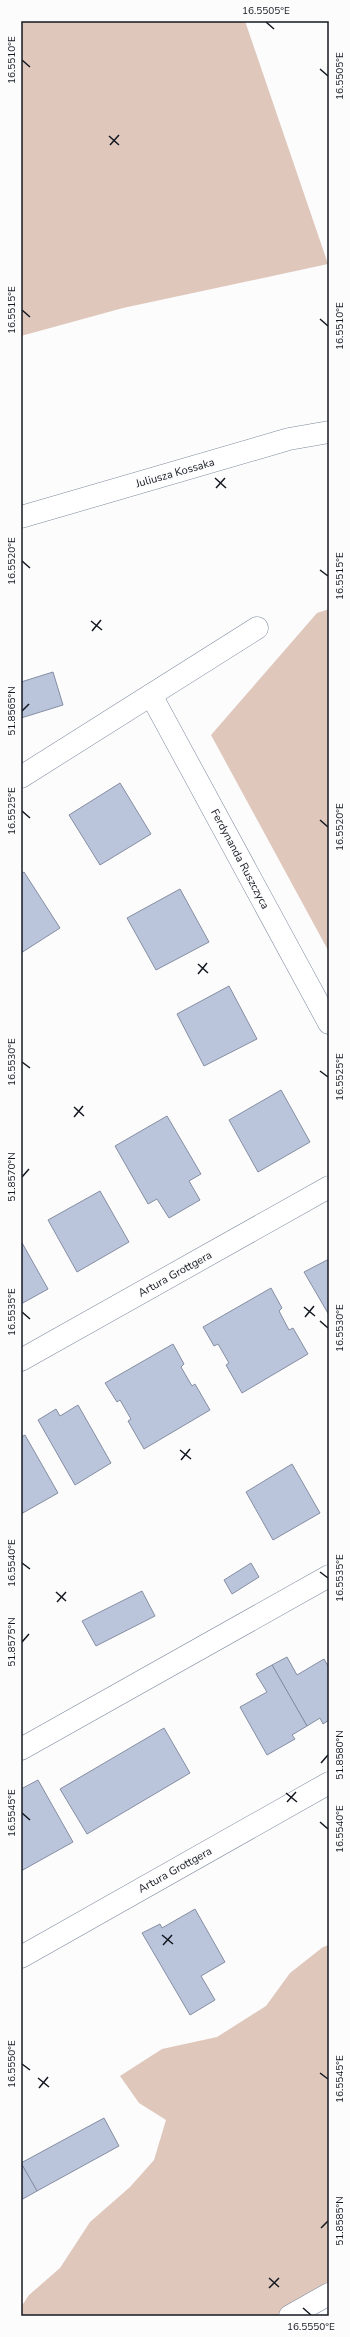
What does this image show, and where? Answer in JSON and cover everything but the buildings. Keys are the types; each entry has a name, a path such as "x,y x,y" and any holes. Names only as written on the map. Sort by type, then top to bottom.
{"street":[{"name":"Juliusza Kossaka","path":"21,518 289,439 329,432"},
{"path":"21,777 257,628"},
{"name":"Ferdynanda Ruszczyca","path":"152,695 329,1023"},
{"name":"Artura Grottgera","path":"21,1360 329,1187"},
{"path":"21,1749 329,1576"},
{"name":"Artura Grottgera","path":"21,1957 329,1783"},
{"path":"290,2316 329,2294"}],"shaded area":[{"path":"21,21 245,21 328,264 123,308 21,336"},
{"path":"329,609 329,952 211,735 317,613"},
{"path":"329,1945 329,2294 290,2316 21,2316 21,2307 29,2295 60,2268 90,2222 130,2187 154,2160 166,2120 139,2103 120,2076 162,2049 217,2037 266,2006 290,1973 323,1947"}]}
